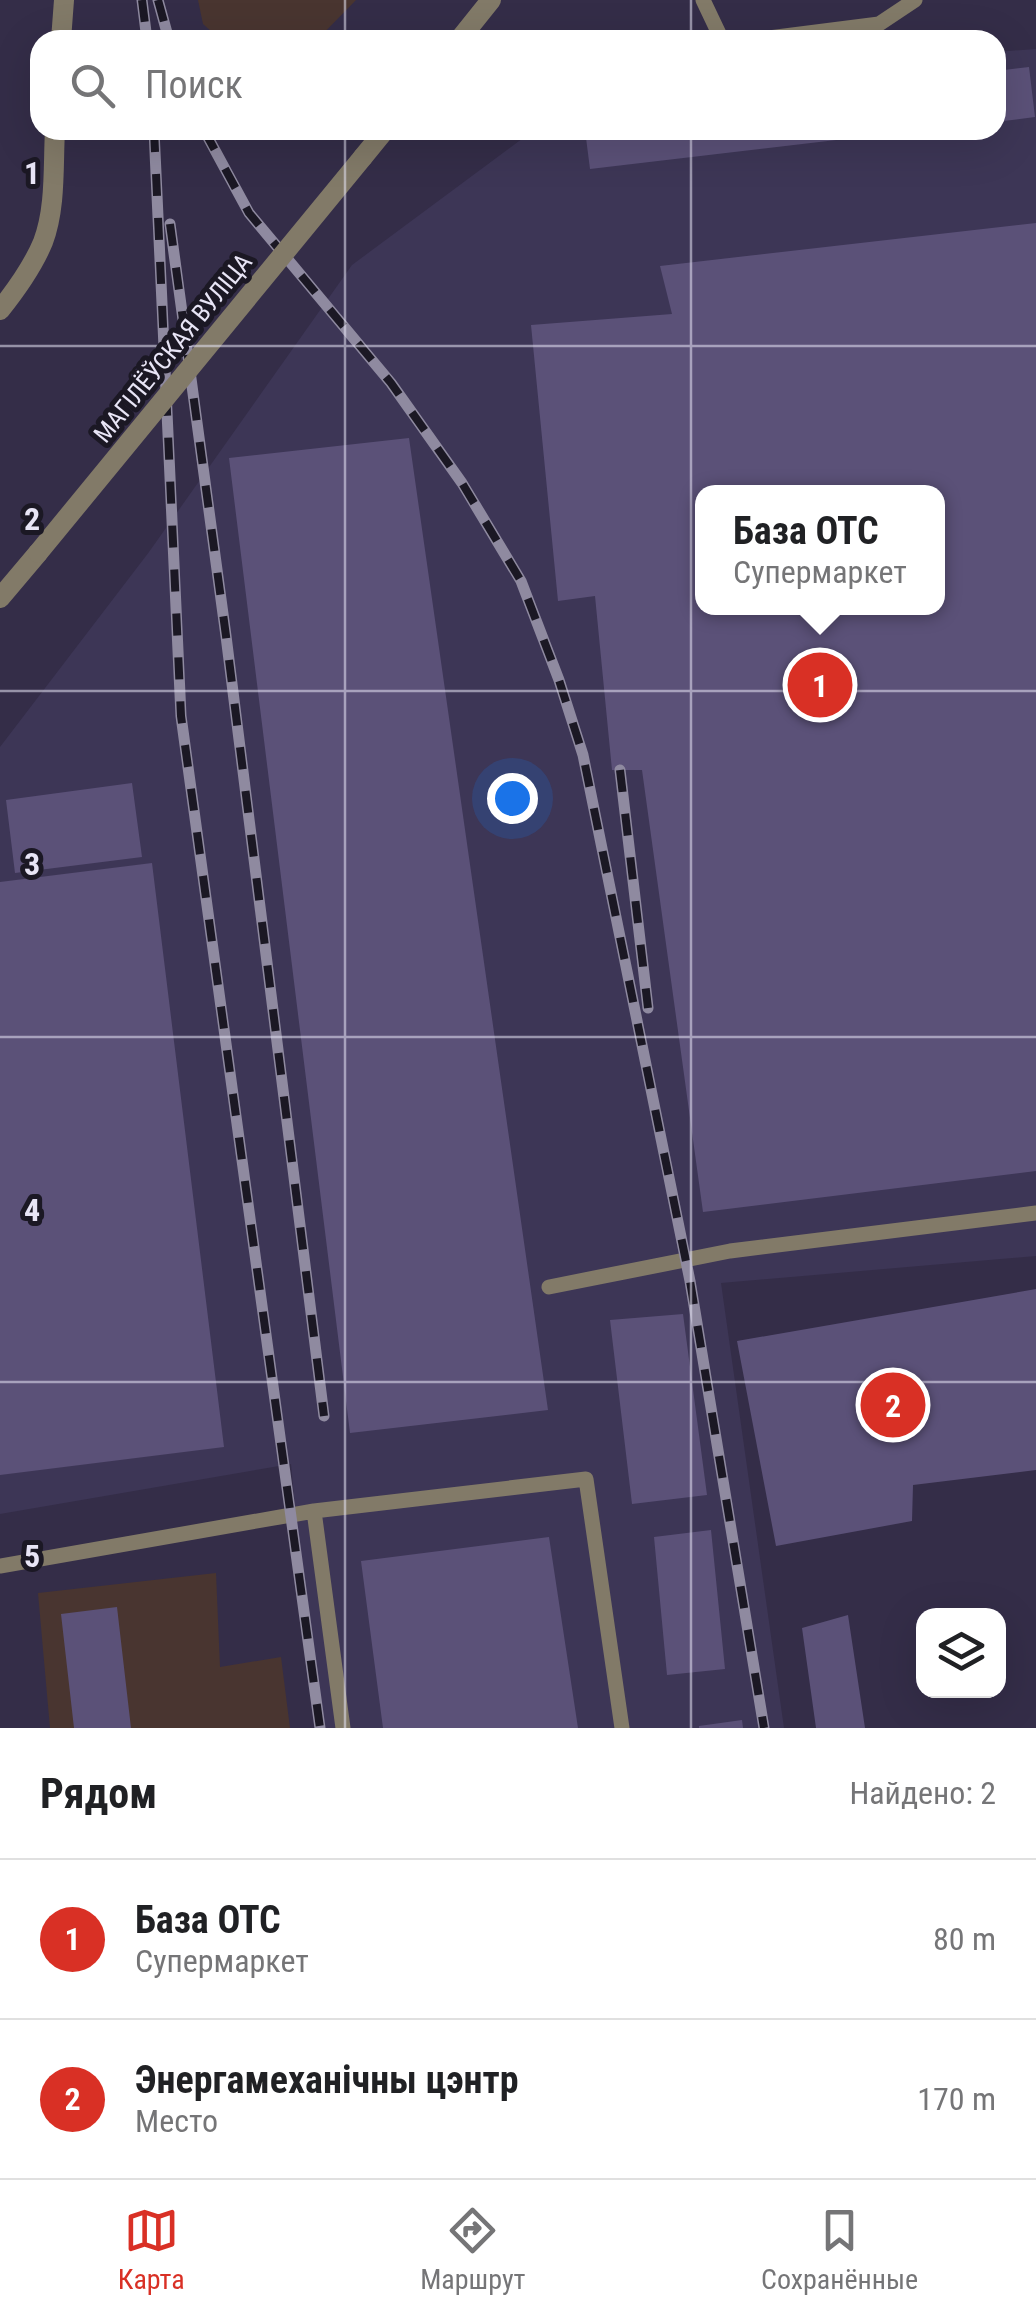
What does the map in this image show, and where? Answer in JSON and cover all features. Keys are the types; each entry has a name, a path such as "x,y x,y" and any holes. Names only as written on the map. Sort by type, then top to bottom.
{"street":[{"path":"62,30 64,0"},
{"path":"466,30 491,0"},
{"path":"0,310 42,242 50,216 55,140"},
{"name":"МАГІЛЁЎСКАЯ ВУЛІЦА","path":"0,598 377,140"}],"lane":[{"path":"703,0 717,30"},
{"path":"831,30 878,24 915,0"},
{"path":"549,1287 730,1251 1036,1213"},
{"path":"0,1566 314,1511 586,1479 622,1728"},
{"path":"314,1511 343,1728"}],"shaded area":[{"path":"198,0 356,0 327,30 210,30 203,24"},
{"path":"1036,49 1036,1256 721,1283 784,1728 316,1728 291,1464 0,1514 0,747 149,552 352,265 521,140 1006,140 1006,51"},
{"path":"216,1573 220,1667 281,1657 290,1728 50,1728 38,1593"}],"building":[{"path":"1029,67 1035,117 1006,121 1006,70"},
{"path":"586,140 836,140 590,169"},
{"path":"1036,223 1036,1171 703,1212 642,770 612,770 595,596 558,601 531,325 672,314 660,266"},
{"path":"409,438 548,1410 350,1433 229,458"},
{"path":"132,783 142,857 15,873 6,800"},
{"path":"152,863 224,1447 0,1475 0,882"},
{"path":"1036,1289 1036,1470 913,1485 912,1521 776,1546 737,1341"},
{"path":"683,1314 707,1495 632,1504 610,1320"},
{"path":"711,1530 725,1669 667,1675 654,1537"},
{"path":"549,1537 578,1728 383,1728 361,1561"},
{"path":"117,1607 131,1728 74,1728 61,1614"},
{"path":"848,1615 865,1728 816,1728 802,1628"},
{"path":"742,1720 743,1728 699,1728 699,1726"}],"railway":[{"path":"142,0 146,30"},
{"path":"158,0 166,30"},
{"path":"154,140 181,716 320,1728"},
{"path":"209,140 249,213 391,383 462,483 521,581 559,680 583,755 690,1281 764,1728"},
{"path":"170,224 324,1416"},
{"path":"620,770 648,1008"}],"place":[{"name":"База ОТС","path":"820,685"},
{"name":"Энергамеханічны цэнтр","path":"893,1405"}]}
